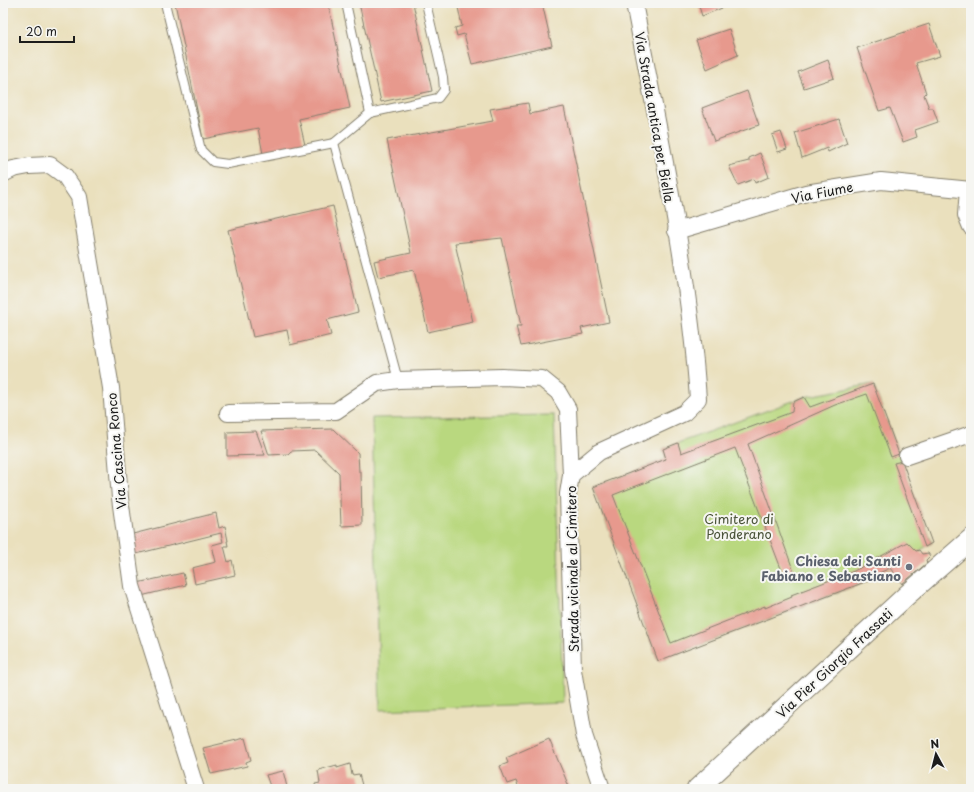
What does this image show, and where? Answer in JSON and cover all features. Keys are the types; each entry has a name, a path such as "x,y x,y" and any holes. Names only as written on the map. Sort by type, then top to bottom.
{"street":[{"name":"Via Strada antica per Biella","path":"634,3 676,231"},
{"name":"Via Cascina Ronco","path":"3,174 13,169 29,166 50,165 66,176 79,197 111,388 120,498 132,586 196,789"},
{"name":"Via Fiume","path":"676,231 806,193 881,181 970,190"},
{"path":"970,190 966,215 971,227"},
{"name":"Strada vicinale al Cimitero","path":"602,788 584,735 573,670 568,494 571,475 599,452 684,413 698,399 696,362 676,231"},
{"path":"228,413 336,411 377,383 398,380 502,377 542,379 558,392 568,409 571,475"},
{"path":"907,456 971,434"},
{"name":"Via Pier Giorgio Frassati","path":"697,789 907,595 971,539"}],"lane":[{"path":"165,3 201,150 213,162 228,164 334,143 370,113 438,98 444,90 443,77 426,3"},
{"path":"346,3 370,113"},
{"path":"334,143 398,380"}],"green space":[{"name":"Cimitero di Ponderano","path":"873,384 932,543 876,578 658,661 593,487 666,459 663,449 678,443 804,397"},
{"path":"554,415 563,703 380,710 372,418"}],"building":[{"path":"175,3 328,3 350,108 299,119 305,145 263,154 258,128 203,139"},
{"path":"359,3 413,3 432,91 381,102"},
{"path":"457,3 542,3 552,46 472,64 464,34 457,36 455,28 462,26"},
{"path":"698,3 720,3 722,8 702,16"},
{"path":"929,24 940,56 916,63 926,93 924,95 929,108 933,108 938,122 915,130 917,137 903,142 890,108 879,111 857,48"},
{"path":"729,29 738,55 707,69 696,40"},
{"path":"828,60 834,78 804,88 798,72"},
{"path":"747,91 759,125 714,141 702,108"},
{"path":"528,103 530,114 564,107 609,322 581,328 583,334 521,346 516,326 521,326 502,238 455,243 473,322 428,332 414,270 378,277 374,261 411,253 387,140 493,121 490,109"},
{"path":"839,119 847,143 828,152 827,148 802,158 795,133"},
{"path":"781,132 787,149 778,152 772,135"},
{"path":"760,153 769,177 755,183 754,179 738,185 729,166 749,161 749,158"},
{"path":"333,206 358,312 327,320 331,335 290,345 287,330 253,337 228,230"},
{"path":"873,384 899,454 891,457 867,394 835,405 748,444 795,575 785,579 735,448 613,495 671,643 765,606 765,608 792,597 791,595 854,571 907,542 916,551 919,550 922,554 928,553 930,556 926,560 927,563 902,584 890,568 877,574 878,577 658,661 593,487 666,459 663,449 678,443 681,453 792,412 793,402 804,397 810,407"},
{"path":"333,429 358,453 359,472 361,472 362,525 341,526 339,473 315,450 291,451 288,454 269,455 261,431"},
{"path":"256,431 265,455 227,456 227,432"},
{"path":"902,461 932,543 925,547 894,463"},
{"path":"216,513 219,528 225,526 228,546 224,546 228,562 232,560 235,575 195,584 192,568 216,562 212,545 223,542 221,533 132,555 129,535"},
{"path":"183,573 186,585 141,596 137,583"},
{"path":"245,738 251,760 246,762 247,766 211,774 203,748"},
{"path":"549,739 570,789 519,789 516,781 507,784 500,766 508,763 506,758"},
{"path":"350,764 352,775 359,774 363,789 316,789 315,784 320,783 318,770 337,765 337,768"},
{"path":"283,771 287,787 271,789 266,775"}],"place":[{"name":"Chiesa dei Santi Fabiano e Sebastiano","path":"909,567"}]}
